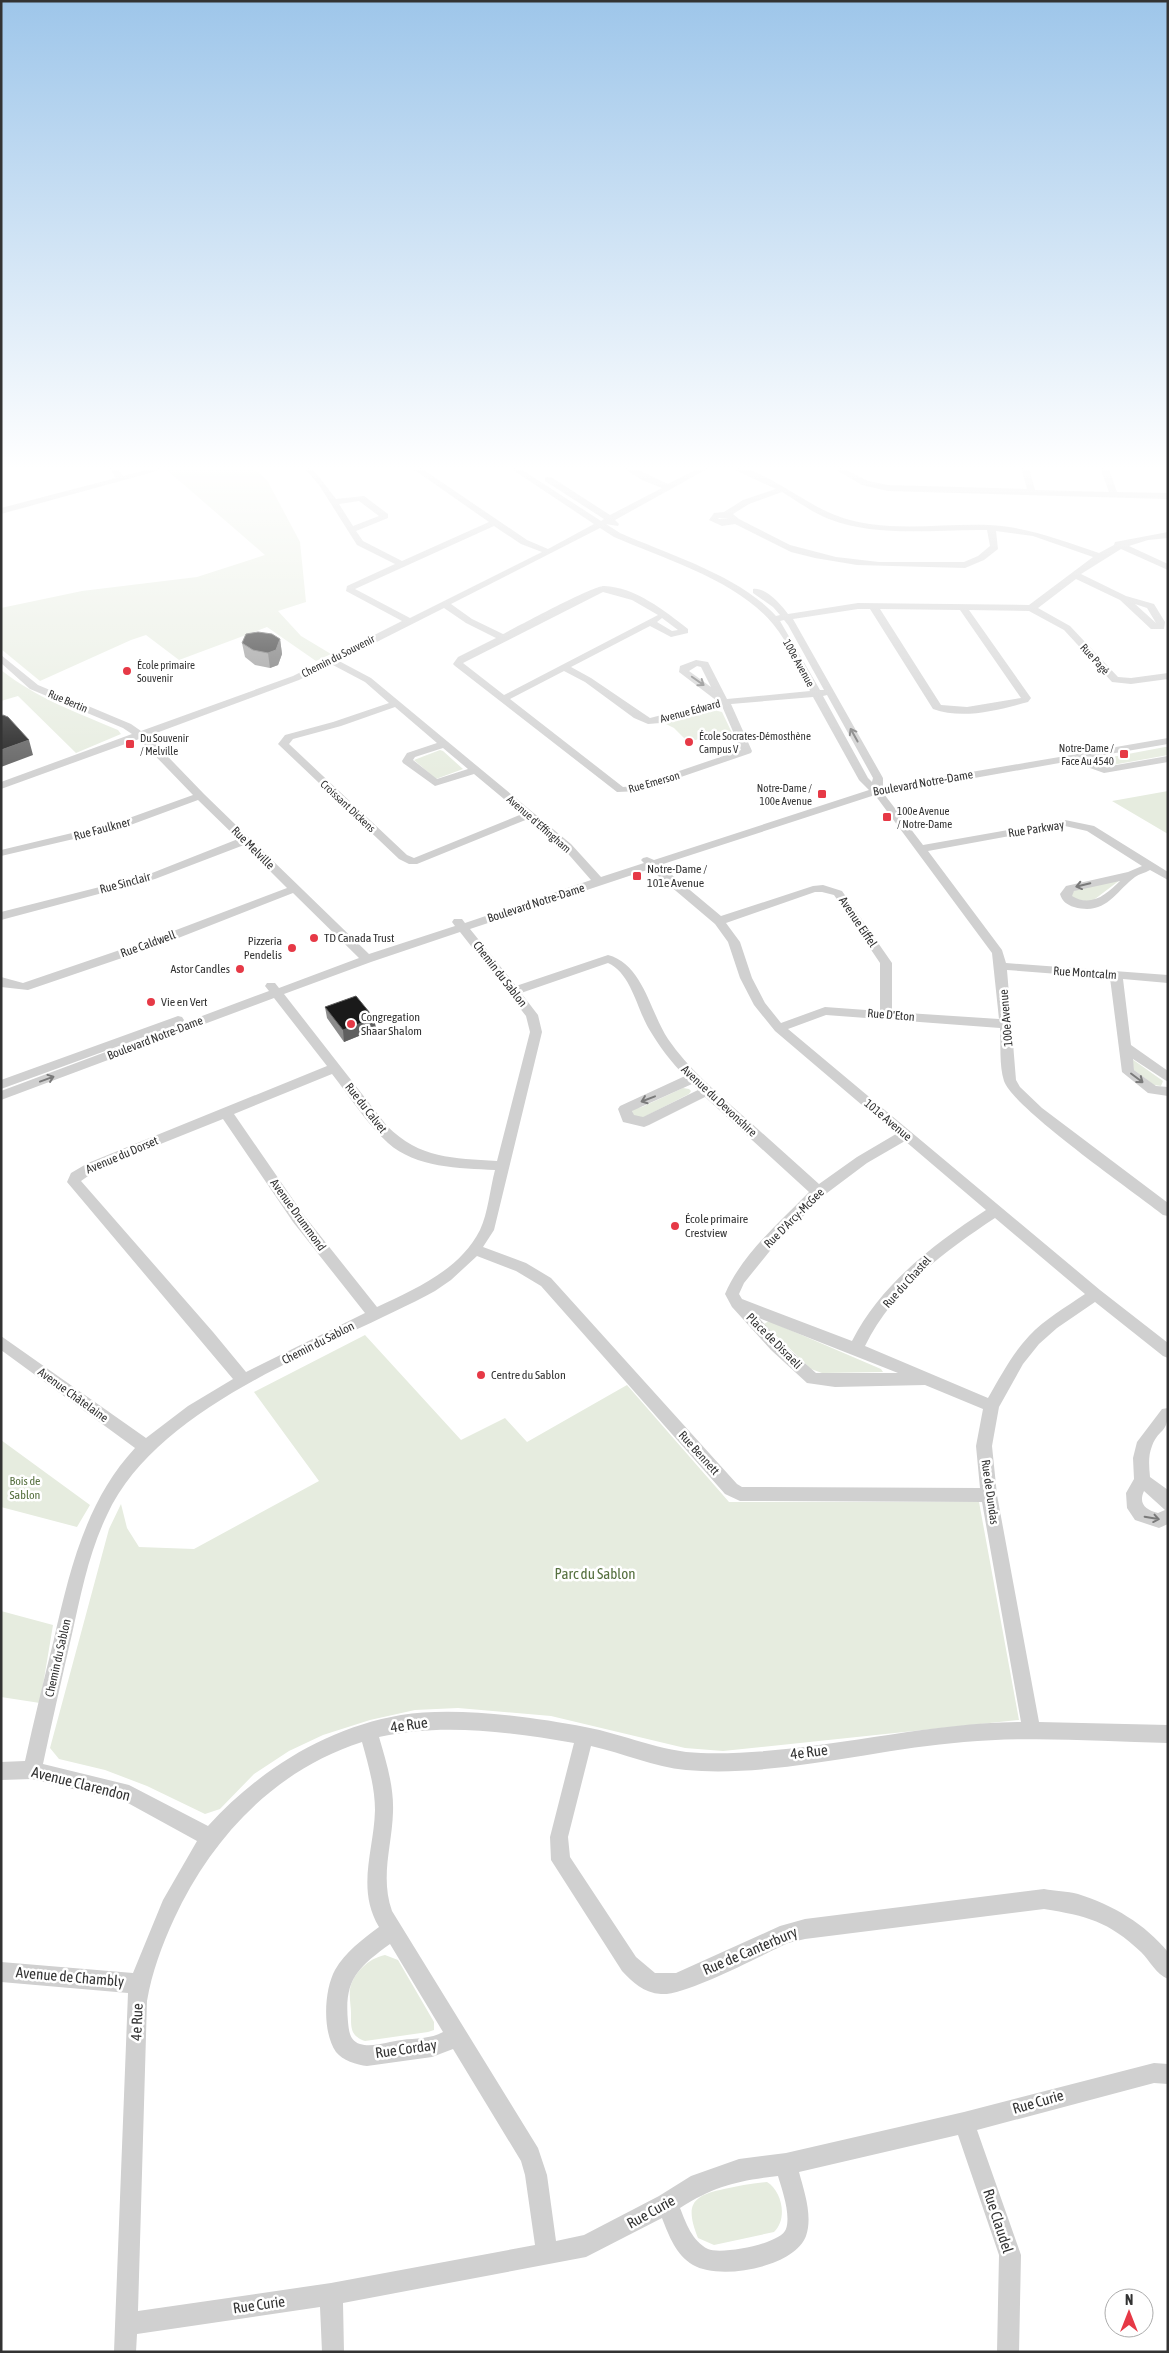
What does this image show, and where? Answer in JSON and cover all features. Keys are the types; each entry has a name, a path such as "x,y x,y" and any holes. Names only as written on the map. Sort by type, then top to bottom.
{"street":[{"path":"382,574 350,590 409,621"},
{"name":"Chemin du Souvenir","path":"1,786 290,680 505,574"},
{"name":"100e Avenue","path":"704,574 732,586 755,600 775,619 863,778 875,786 998,954 1001,966 1010,1080 1015,1090 1037,1111 1168,1211"},
{"name":"100e Avenue","path":"722,574 743,583 766,597 787,617 878,778 875,786"},
{"path":"775,619 858,606 1031,608 1076,575 1123,598"},
{"name":"Rue Emerson","path":"650,622 671,634 685,631 656,609 615,590 602,589 503,638 461,660 458,664 621,790 636,789 747,751 724,701"},
{"path":"444,604 469,621 503,638"},
{"path":"874,606 937,707 941,710 955,712 1024,700 1026,698 1020,689 962,608"},
{"name":"Rue Pagé","path":"1031,608 1067,628 1115,680 1132,682 1168,676"},
{"path":"503,699 663,615"},
{"name":"Rue Bertin","path":"1,658 34,687 126,726 140,735"},
{"name":"Avenue d'Effingham","path":"330,660 366,679 567,846 596,879"},
{"name":"Avenue Edward","path":"565,668 588,680 645,720 660,720 724,701 830,692"},
{"name":"Croissant Dickens","path":"395,704 344,722 289,737 283,744 403,857 411,861 422,859 528,815"},
{"name":"Boulevard Notre-Dame","path":"1081,752 1168,734"},
{"name":"Rue Melville","path":"140,735 364,956"},
{"name":"Boulevard Notre-Dame","path":"1,1085 364,956 875,786 1081,752 1168,741"},
{"path":"443,744 411,755 407,757 407,761 435,783 475,770"},
{"path":"1081,752 1094,766 1104,770 1168,759"},
{"name":"Rue Faulkner","path":"1,853 121,825 200,796"},
{"name":"Rue Parkway","path":"921,849 1066,823 1090,828 1168,877"},
{"name":"Rue Sinclair","path":"1,916 151,877 246,840"},
{"name":"101e Avenue","path":"648,862 719,921 734,942 746,978 760,1005 779,1028 905,1135 1168,1352"},
{"path":"1131,875 1123,885 1096,905 1078,905 1067,898 1066,894 1070,888 1131,875 1150,866"},
{"name":"Avenue Eiffel","path":"719,921 813,890 823,888 838,893 886,963 886,1014"},
{"name":"Rue Caldwell","path":"1,981 5,984 24,987 159,941 294,889"},
{"name":"Chemin du Sablon","path":"32,1770 75,1581 89,1533 109,1494 127,1469 146,1448 184,1417 244,1381 374,1314 410,1298 450,1275 476,1250 487,1230 536,1032 532,1015 460,924"},
{"name":"Avenue du Devonshire","path":"514,991 608,959 621,963 658,1036 692,1078 818,1192"},
{"name":"Rue Montcalm","path":"1001,966 1168,979"},
{"path":"1116,975 1128,1072 1153,1090 1168,1092"},
{"name":"Boulevard Notre-Dame","path":"1,1096 273,989"},
{"name":"Rue du Calvet","path":"273,989 398,1146 434,1160 502,1166"},
{"name":"Rue D'Eton","path":"779,1028 824,1011 1006,1024"},
{"path":"1126,1047 1168,1078"},
{"name":"Avenue du Dorset","path":"244,1381 208,1336 74,1182 76,1176 88,1168 335,1068"},
{"path":"692,1078 624,1109 628,1119 644,1122 706,1091"},
{"name":"Avenue Drummond","path":"226,1112 298,1218 374,1314"},
{"name":"Rue D'Arcy-McGee","path":"737,1303 732,1294 738,1280 768,1243 818,1192 862,1160 905,1135"},
{"name":"Rue du Chastel","path":"856,1349 861,1337 884,1306 931,1255 996,1210"},
{"name":"Rue Bennett","path":"476,1250 515,1263 532,1271 546,1282 731,1489 740,1494 883,1493 988,1495"},
{"name":"Rue de Dundas","path":"1032,1731 988,1495 984,1446 991,1406 1018,1360 1034,1340 1052,1324 1096,1294"},
{"name":"Place de Disraeli","path":"737,1303 856,1349 991,1406"},
{"name":"Place de Disraeli","path":"737,1303 776,1346 812,1379 835,1381 923,1378"},
{"name":"Avenue Châtelaine","path":"1,1342 146,1448"},
{"path":"1168,1414 1145,1442 1141,1458 1142,1480 1134,1493 1135,1508 1148,1519 1159,1521 1168,1516"},
{"path":"1142,1480 1164,1496 1168,1504"},
{"name":"4e Rue","path":"126,2352 137,2001 152,1944 180,1884 211,1838 251,1797 306,1758 344,1740 368,1732 401,1724 436,1721 585,1735 676,1760 703,1762 790,1754 966,1733 1032,1731 1168,1734"},
{"path":"368,1732 379,1775 384,1809 375,1888 380,1908 530,2156 536,2176 547,2255"},
{"name":"Rue de Canterbury","path":"585,1735 559,1837 561,1860 629,1964 639,1975 652,1983 663,1985 677,1983 787,1933 805,1929 1044,1899 1078,1904 1116,1921 1145,1942 1168,1970"},
{"name":"Avenue Clarendon","path":"1,1771 32,1770 129,1794 211,1838"},
{"name":"Rue Corday","path":"392,1930 352,1963 338,1984 338,2024 342,2042 350,2050 362,2055 431,2048 448,2043 457,2035"},
{"name":"Avenue de Chambly","path":"1,1972 140,1984"},
{"name":"Rue Curie","path":"127,2324 331,2294 547,2255 586,2246 667,2204 699,2184 739,2170 786,2164 964,2123 1097,2086 1154,2073 1168,2074"},
{"name":"Rue Claudel","path":"964,2123 1010,2255 1008,2352"},
{"path":"667,2204 680,2233 691,2250 708,2261 748,2258 783,2248 795,2236 798,2221 786,2164"},
{"path":"331,2294 333,2352"}],"green space":[{"path":"207,574 303,574 306,602 278,611 301,636 331,654 316,661 267,627 179,660 146,635 40,681 1,649 1,608 82,591 197,577"},
{"path":"1,670 43,697 118,730 121,734 76,753 18,696 1,701"},
{"path":"710,709 722,712 734,737 718,739 714,735 688,742 674,728 664,723"},
{"path":"1168,747 1168,755 1107,766 1100,764 1096,760"},
{"path":"440,750 463,769 436,779 414,760"},
{"path":"1168,791 1168,834 1112,801"},
{"path":"1120,880 1091,902 1073,899 1071,894 1075,890"},
{"path":"1132,1059 1163,1081 1161,1086 1154,1085 1134,1070"},
{"path":"683,1088 691,1091 689,1094 642,1118 633,1117 632,1109 642,1107"},
{"path":"769,1321 881,1369 883,1372 822,1373 811,1369 764,1324"},
{"name":"Parc du Sablon","path":"365,1335 461,1440 505,1418 527,1442 627,1385 729,1502 979,1502 1019,1720 723,1751 685,1748 551,1716 458,1708 415,1710 370,1720 323,1735 289,1751 254,1774 220,1809 205,1814 147,1786 105,1770 59,1759 50,1748 109,1529 121,1504 127,1528 139,1547 194,1549 319,1481 254,1392"},
{"name":"Bois de Sablon","path":"1,1440 90,1505 77,1527 1,1507"},
{"path":"1,1611 53,1625 40,1703 1,1697"},
{"path":"385,1955 398,1960 434,2022 434,2030 365,2041 354,2034 351,2027 350,1989 354,1977 373,1959"},
{"path":"767,2182 772,2186 779,2198 782,2213 781,2220 774,2232 714,2245 698,2238 694,2227 692,2210 698,2199 704,2195 724,2189"}],"building":[{"path":"258,632 272,634 280,639 276,650 268,653 253,650 242,643 246,634"},
{"path":"1,716 8,717 29,740 1,750"},
{"path":"356,996 374,1018 343,1030 325,1007"}],"place":[{"name":"École primaire Souvenir","path":"127,671"},
{"name":"École Socrates-Démosthène Campus V","path":"689,742"},
{"name":"Du Souvenir / Melville","path":"130,744"},
{"name":"Notre-Dame / Face Au 4540","path":"1124,754"},
{"name":"Notre-Dame / 100e Avenue","path":"822,794"},
{"name":"100e Avenue / Notre-Dame","path":"887,817"},
{"name":"Notre-Dame / 101e Avenue","path":"637,876"},
{"name":"TD Canada Trust","path":"314,938"},
{"name":"Pizzeria Pendelis","path":"292,948"},
{"name":"Astor Candles","path":"240,969"},
{"name":"Vie en Vert","path":"151,1002"},
{"name":"Congregation Shaar Shalom","path":"351,1024"},
{"name":"École primaire Crestview","path":"675,1226"},
{"name":"Centre du Sablon","path":"481,1375"}]}
